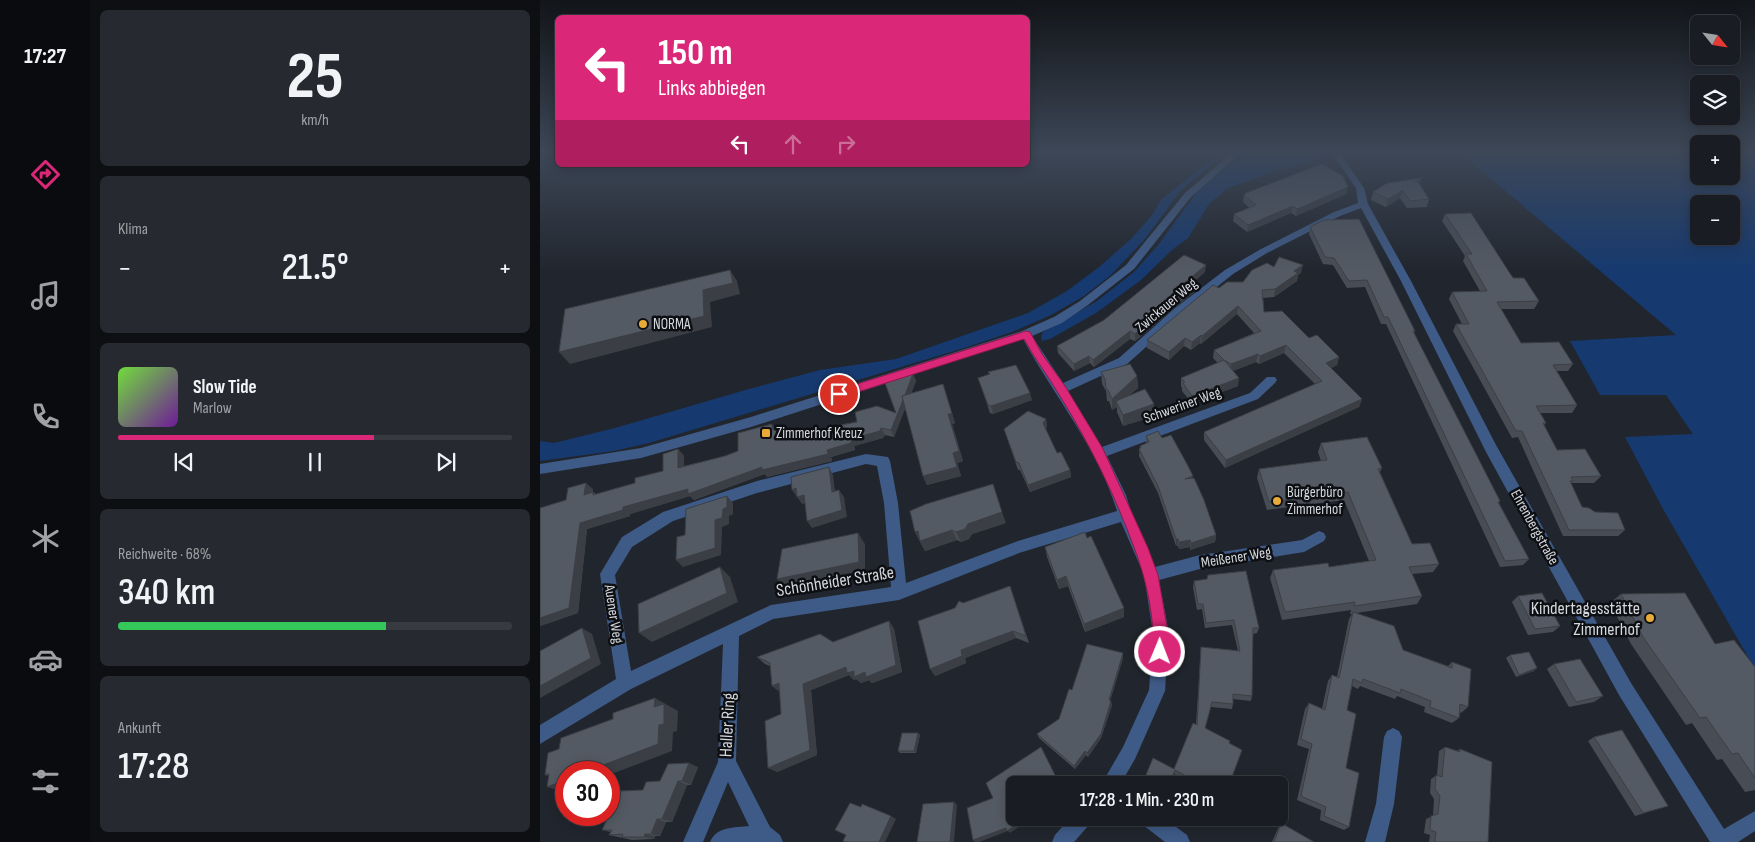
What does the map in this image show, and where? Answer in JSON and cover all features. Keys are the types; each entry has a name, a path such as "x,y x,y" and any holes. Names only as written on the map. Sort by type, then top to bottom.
{"street":[{"path":"540,469 650,451 751,422 1026,334 1058,320 1084,303 1130,266 1191,192"},
{"name":"Ehrenbergstraße","path":"1361,192 1363,204 1406,281 1491,448 1625,689 1721,842"},
{"name":"Zwickauer Weg","path":"1061,389 1123,361 1178,312 1229,272 1336,214 1363,204"},
{"path":"1026,334 1099,453 1119,494 1125,515 1142,548 1151,575 1161,633 1157,691 1129,753 1115,776"},
{"name":"Schweriner Weg","path":"1099,453 1254,396 1271,380"},
{"name":"Auener Weg","path":"625,683 607,574 627,542 668,516 757,487 866,459 884,462 891,503 899,593"},
{"name":"Schönheider Straße","path":"540,735 625,683 772,612 899,593 1018,547 1125,515"},
{"name":"Meißener Weg","path":"1151,575 1200,562 1304,546 1319,537"},
{"name":"Haller Ring","path":"693,842 727,762 731,632"},
{"path":"1375,842 1385,804 1393,737"},
{"path":"720,842 725,838 768,838 727,762"},
{"path":"1721,842 1755,820"},
{"path":"1062,842 1075,826"},
{"path":"1160,826 1180,842"}],"shaded area":[{"path":"1171,192 1180,192 1144,240 1111,275 1084,296 1051,315 1012,332 649,443 614,451 540,461 540,441 554,443 615,428 820,370 896,359 1028,313 1067,291 1099,267 1132,238 1152,215 1161,200"},
{"path":"1197,192 1223,192 1209,204 1188,238 1173,249 1141,280 1096,313 1050,339 1042,341 1043,332 1097,301 1134,272 1159,244"},
{"path":"1507,192 1755,192 1755,669 1663,509 1625,437 1693,434 1666,395 1600,395 1570,341 1676,335"}],"building":[{"path":"1336,192 1297,209 1293,206 1248,225 1234,214 1256,205 1244,195 1246,193"},
{"path":"1374,192 1399,192 1388,199"},
{"path":"1404,192 1425,192 1429,199 1410,201"},
{"path":"1471,213 1513,278 1524,278 1539,301 1497,302 1521,343 1559,342 1573,364 1553,365 1577,405 1536,406 1546,423 1543,423 1557,450 1585,449 1601,476 1571,477 1573,481 1570,481 1582,507 1589,508 1595,512 1618,513 1625,530 1569,530 1522,431 1516,431 1456,324 1469,324 1452,292 1487,291 1466,254 1472,254 1445,214"},
{"path":"1359,219 1415,331 1413,331 1500,501 1498,502 1529,559 1505,561 1388,317 1384,317 1367,280 1349,281 1334,258 1325,257 1310,227 1324,220"},
{"path":"1184,255 1206,265 1182,285 1194,284 1135,334 1130,331 1093,360 1089,356 1074,364 1057,346 1104,320"},
{"path":"1279,257 1303,265 1294,271 1298,273 1275,289 1262,290 1264,312 1282,311 1309,338 1317,335 1339,357 1326,363 1362,399 1226,460 1204,432 1322,381 1286,345 1260,356 1258,354 1231,364 1214,350 1261,331 1238,306 1202,336 1192,342 1185,338 1169,352 1147,340 1213,285 1219,288 1227,282 1243,282 1252,270 1267,263 1274,267"},
{"path":"730,270 733,283 703,290 704,316 559,352 565,309"},
{"path":"1224,360 1239,378 1192,396 1181,378"},
{"path":"1130,364 1137,376 1112,399 1106,389 1105,379 1101,372"},
{"path":"1016,365 1030,393 991,406 988,405 978,378 990,374 988,372"},
{"path":"913,374 905,395 902,396 903,400 891,430 881,428 880,431 851,439 851,443 827,450 828,454 762,470 762,467 688,494 688,489 623,507 623,510 580,523 569,608 540,618 540,508 566,500 568,488 586,483 584,495 593,492 593,495 635,483 635,478 663,471 663,454 678,449 678,468 725,456 738,451 738,433 772,424 772,429 786,436 819,427 820,429 857,422 855,412 877,406 896,413 885,383"},
{"path":"943,384 952,414 948,414 959,451 953,453 957,467 923,476 902,396"},
{"path":"1145,389 1154,404 1123,415 1116,401"},
{"path":"1028,411 1046,419 1043,423 1057,453 1061,452 1070,470 1028,485 1019,463 1016,462 1004,429"},
{"path":"1158,431 1162,438 1171,435 1193,476 1185,479 1194,478 1216,535 1191,543 1190,540 1179,542 1176,539 1158,486 1139,449 1141,448 1140,446 1149,442 1146,436"},
{"path":"1367,437 1382,468 1378,469 1412,544 1430,543 1439,564 1409,567 1422,596 1354,606 1355,602 1285,612 1273,570 1328,563 1329,567 1376,560 1348,492 1269,502 1259,469 1327,460 1321,443"},
{"path":"829,467 832,492 839,490 842,510 807,521 804,495 797,497 796,488 792,490 791,477"},
{"path":"993,484 1002,512 968,524 965,529 956,532 952,530 920,541 918,531 915,532 910,511 926,504"},
{"path":"727,496 727,507 723,509 722,518 715,520 715,548 676,560 677,537 685,535 686,509"},
{"path":"1085,532 1087,538 1091,536 1124,608 1084,624 1066,576 1057,580 1045,547"},
{"path":"858,533 859,562 777,579 782,549"},
{"path":"720,567 727,593 639,633 638,604"},
{"path":"1246,571 1259,628 1253,628 1252,696 1233,694 1233,704 1212,702 1205,728 1230,741 1229,743 1242,750 1232,776 1186,776 1175,770 1173,776 1146,776 1153,758 1174,769 1193,723 1197,725 1201,647 1240,651 1234,620 1206,623 1203,604 1198,604 1194,581 1207,579 1208,575"},
{"path":"1010,586 1026,636 1013,631 961,650 962,656 930,669 918,621 955,608 959,601 963,603"},
{"path":"1542,593 1560,626 1535,629 1518,596"},
{"path":"1685,593 1715,644 1734,640 1755,667 1755,778 1738,753 1732,754 1706,717 1700,718 1643,637 1621,594"},
{"path":"1353,612 1394,626 1403,650 1452,668 1452,662 1471,669 1468,707 1460,704 1459,718 1430,707 1431,701 1401,689 1400,693 1363,679 1362,683 1353,679 1347,710 1356,714 1346,768 1359,773 1349,827 1324,816 1326,807 1301,796 1312,744 1301,739 1309,703 1325,710 1332,675 1339,678"},
{"path":"889,621 896,665 866,677 865,672 854,677 854,671 847,673 846,667 803,684 810,750 768,768 765,721 781,714 779,683 772,686 770,663 757,657 820,634 833,642"},
{"path":"582,628 591,658 540,686 540,651"},
{"path":"1087,644 1123,653 1101,734 1087,753 1085,751 1074,766 1037,734 1059,719 1069,689 1072,690"},
{"path":"1529,652 1537,668 1519,675 1510,655"},
{"path":"1580,659 1603,696 1576,702 1554,664"},
{"path":"655,698 654,707 664,704 664,724 659,725 658,744 614,761 555,761 555,784 547,787 549,774 545,775 548,753 559,749 561,738 613,719 613,713"},
{"path":"1622,730 1668,806 1643,813 1594,737"},
{"path":"902,733 918,733 914,751 898,751"},
{"path":"1041,747 1056,776 1006,776 1006,826 1014,826 1007,831 1006,828 973,840 967,808 993,798 986,783"},
{"path":"1445,747 1460,752 1460,749 1492,762 1488,842 1435,842 1436,832 1430,830 1431,816 1438,814 1440,796 1435,789 1436,775 1442,777"},
{"path":"689,763 682,781 678,781 662,819 657,819 651,834 645,834 644,837 622,837 623,834 609,835 612,830 602,830 604,826 620,826 620,791 643,790 646,782 660,781 668,764"},
{"path":"954,802 950,842 917,842 923,804"},
{"path":"850,803 861,807 862,804 891,816 879,842 843,841 846,835 835,830"},
{"path":"1280,826 1286,826 1314,842 1274,842"}],"place":[{"name":"NORMA","path":"643,324"},
{"name":"Zimmerhof Kreuz","path":"766,433"},
{"name":"Bürgerbüro Zimmerhof","path":"1277,501"},
{"name":"Kindertagesstätte Zimmerhof","path":"1650,618"}],"route":[{"path":"839,394 1026,334 1099,453 1119,494 1125,515 1142,548 1151,575 1161,633 1160,652"}]}
